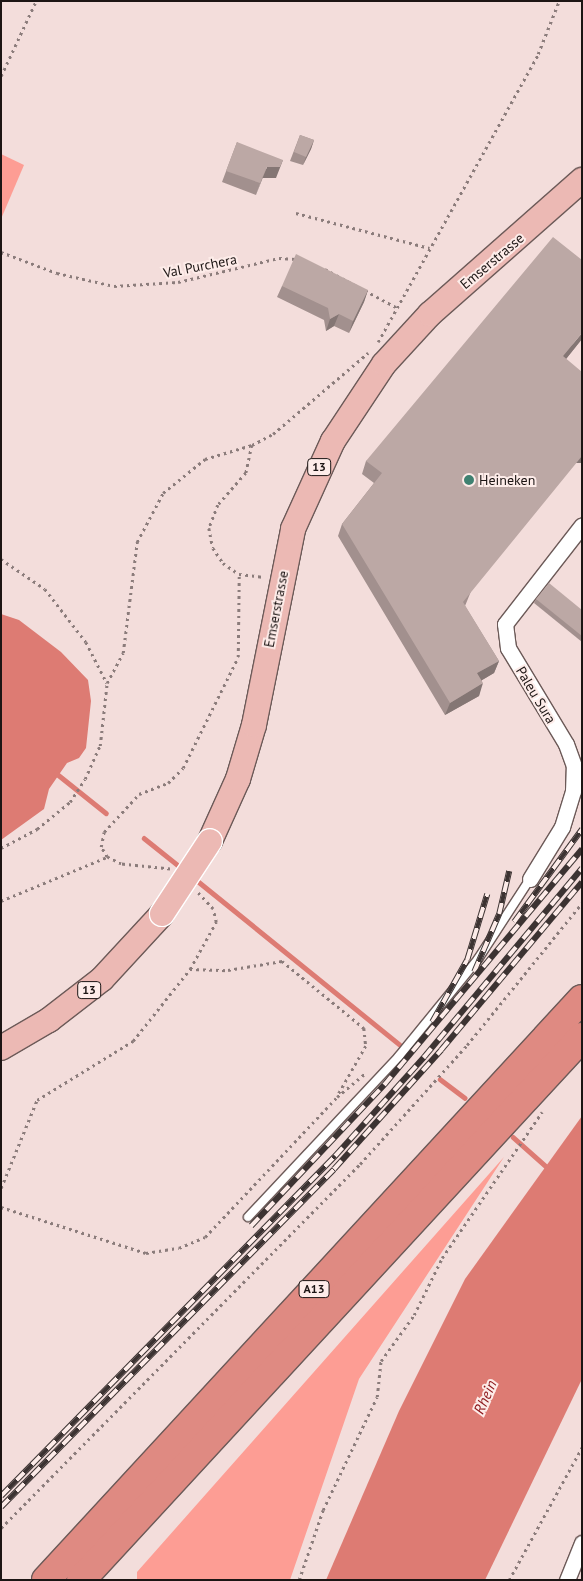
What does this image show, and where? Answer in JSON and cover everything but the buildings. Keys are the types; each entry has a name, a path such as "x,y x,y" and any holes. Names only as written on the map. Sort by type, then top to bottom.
{"highway":[{"name":"A13","path":"46,1580 582,999"},
{"name":"A13","path":"81,1580 582,1036"}],"main road":[{"name":"Emserstrasse","path":"1,1048 49,1020 102,979 162,914 210,841 238,778 254,725 280,579 294,529 322,461 384,364 430,314 582,180"}],"street":[{"name":"Paleu Sura","path":"530,879 562,826 573,791 574,766 566,744 508,648 505,624 582,526"},
{"path":"567,1580 582,1543"}],"lane":[{"path":"248,1217 399,1056 478,959 530,879"}],"path":[{"path":"1,76 36,1"},
{"path":"377,345 396,307 538,54 559,1"},
{"path":"296,213 429,248"},
{"name":"Val Purchera","path":"1,252 57,273 114,286 178,282 279,258 304,261"},
{"path":"318,266 396,307"},
{"path":"1,848 37,829 70,802 85,779 100,746 108,683 123,653 132,567 145,521 182,474 216,453 252,445 287,423 370,351"},
{"path":"252,445 246,473 218,505 209,528 218,556 239,574 280,579"},
{"path":"1,559 45,589 86,642 108,683"},
{"path":"175,870 121,864 106,857 101,847 104,832 139,794 168,783 182,768 238,657 239,574"},
{"path":"1,901 106,857"},
{"path":"1,1188 37,1100 133,1041 162,1010 190,969 216,922 213,909 192,887"},
{"path":"1,1528 360,1164 467,1045 582,903"},
{"path":"190,969 228,970 282,961 364,1028 366,1046 337,1097"},
{"path":"1,1207 146,1253 179,1248 205,1237 337,1097 368,1072"},
{"path":"299,1580 323,1510 377,1397 381,1361 414,1315 442,1258 524,1140"},
{"path":"509,1580 582,1447"}],"shaded area":[{"path":"1,154 24,165 1,219"},
{"path":"504,1157 359,1379 290,1580 137,1580 137,1572"}],"water":[{"path":"1,614 19,620 61,652 88,680 91,701 86,748 79,758 67,763 49,789 44,809 1,840"},
{"name":"Rhein","path":"582,1116 582,1379 485,1580 326,1580 399,1411 465,1279"}],"waterway":[{"path":"56,773 106,813"},
{"path":"144,838 184,870"},
{"path":"194,878 399,1044"},
{"path":"440,1079 465,1098"},
{"path":"513,1137 549,1169"}],"railway":[{"path":"514,922 582,829"},
{"path":"251,1226 384,1085 582,849"},
{"path":"1,1496 335,1156 424,1057 582,868"},
{"path":"474,972 499,914 509,871"},
{"path":"1,1507 334,1169 441,1050 582,882"},
{"path":"432,1022 467,960 487,894"}],"place":[{"name":"Heineken","path":"469,480"}]}
